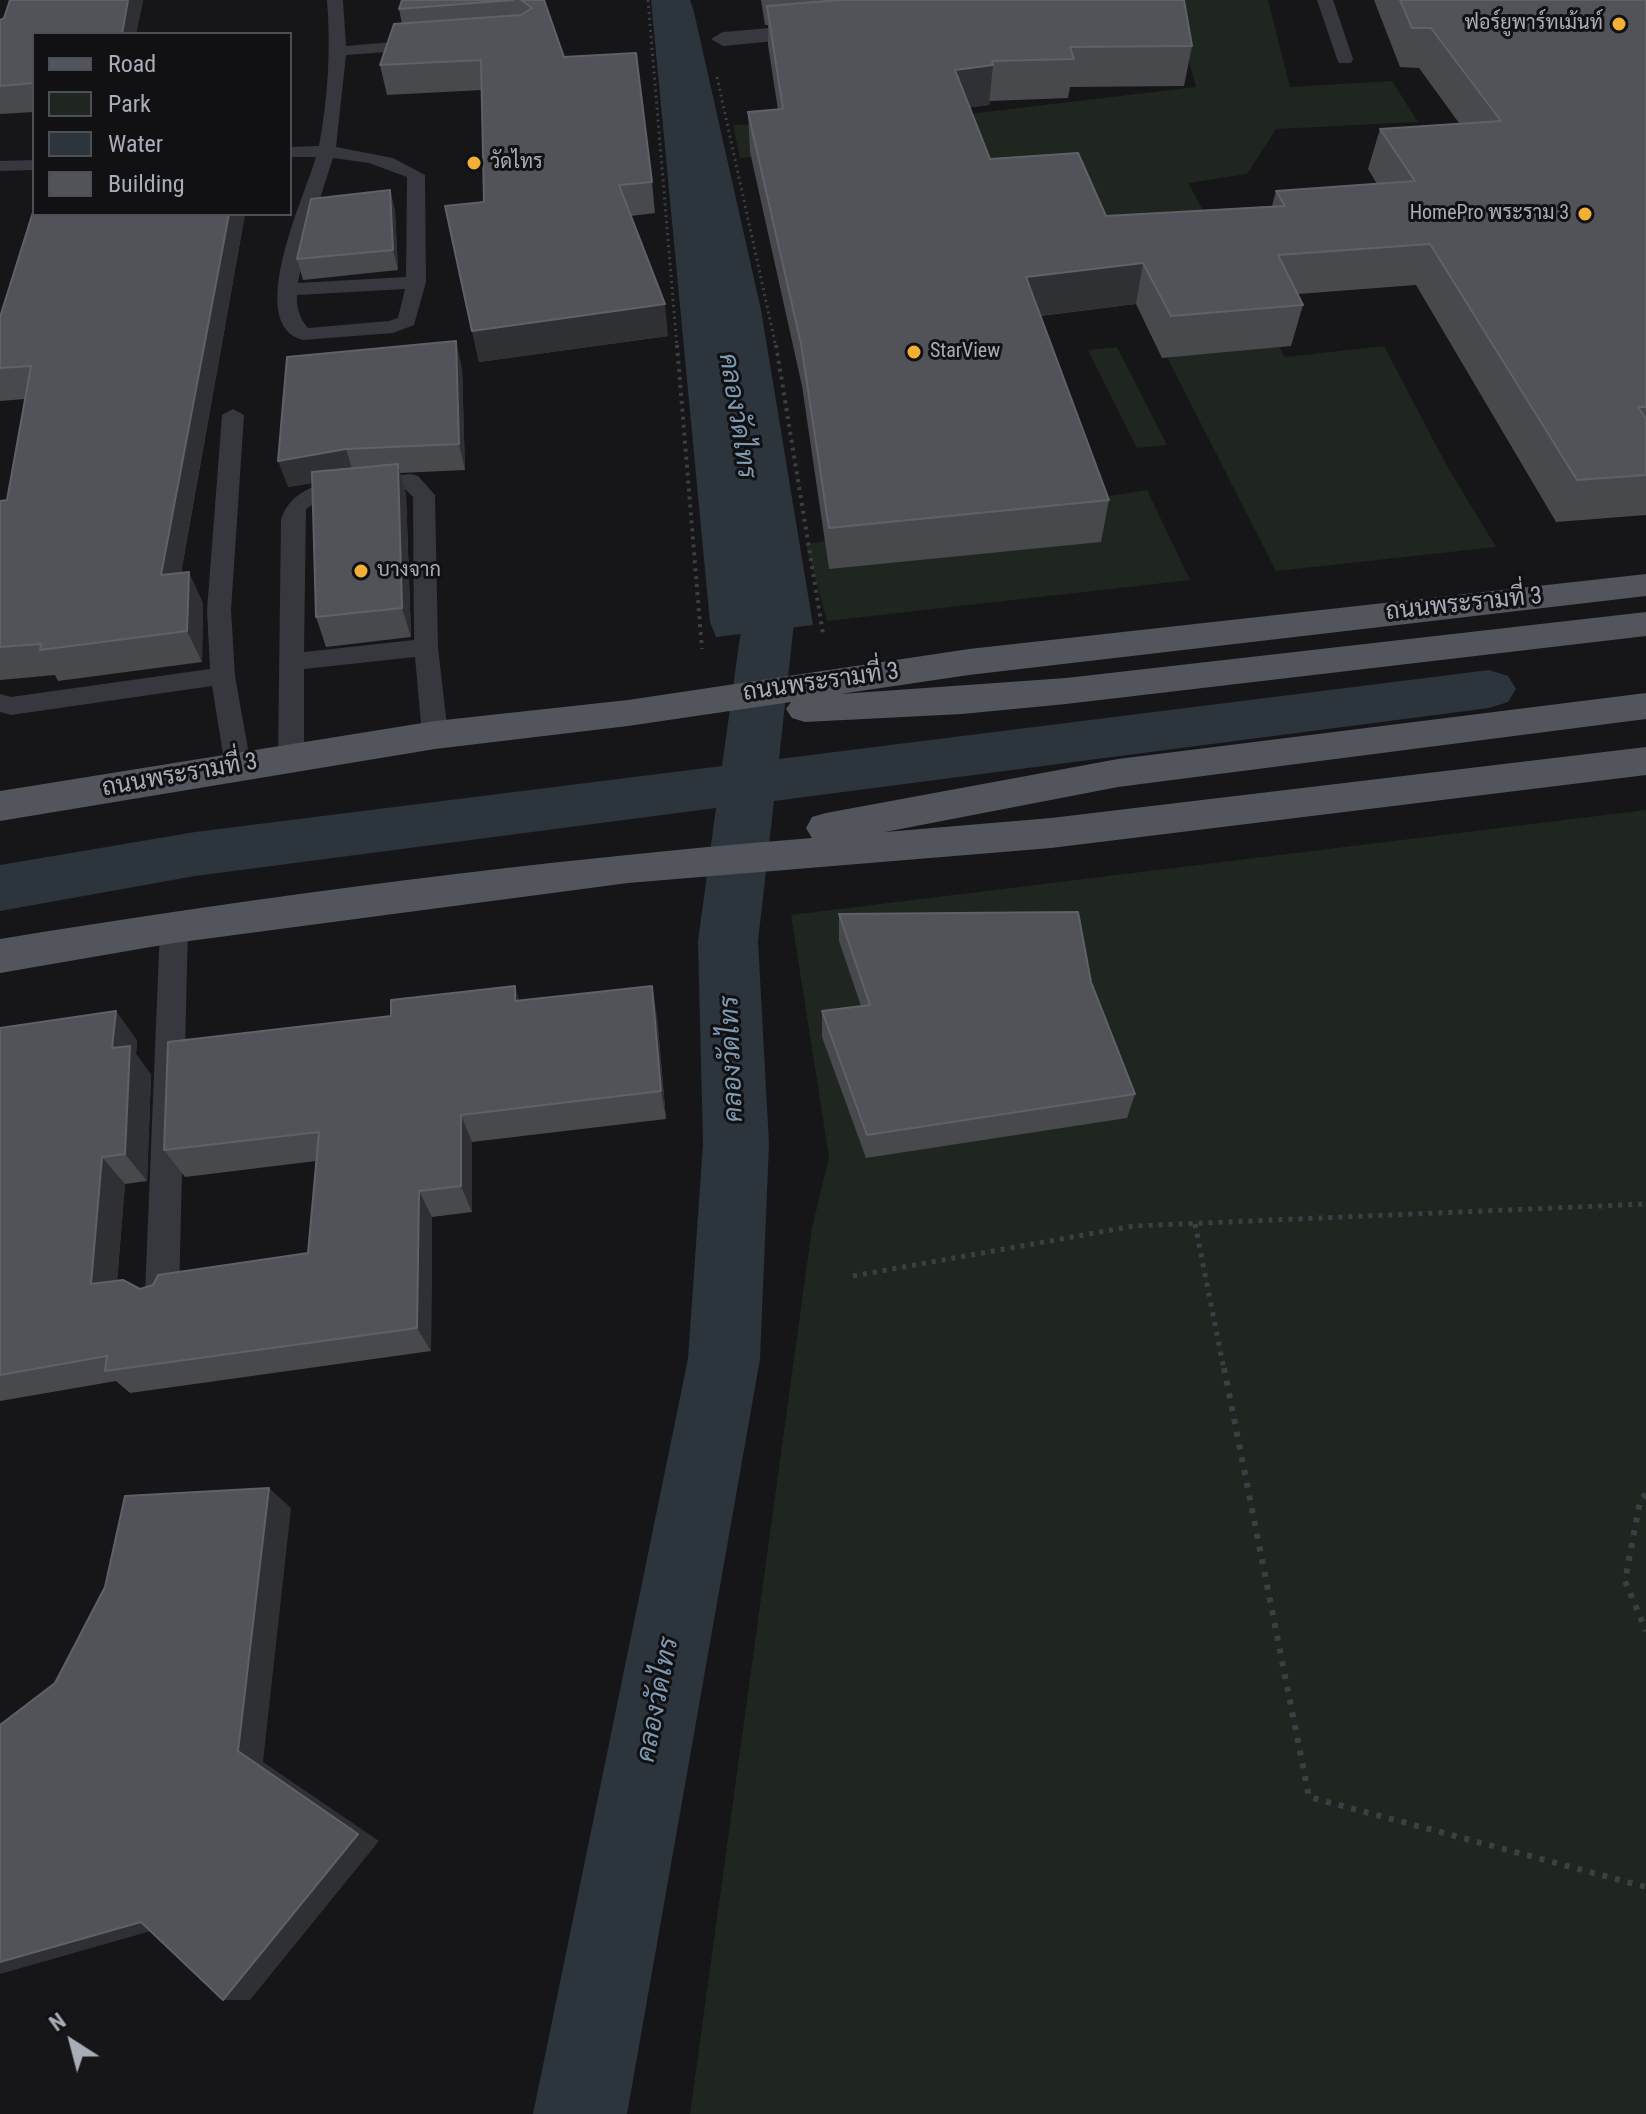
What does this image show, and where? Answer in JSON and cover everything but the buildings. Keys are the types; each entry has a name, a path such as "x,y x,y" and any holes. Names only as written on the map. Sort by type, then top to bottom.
{"main road":[{"name":"ถนนพระรามที่ 3","path":"857,693 984,660 1646,585"},
{"name":"ถนนพระรามที่ 3","path":"0,806 435,735 628,713 857,693 1066,691 1646,624"},
{"path":"0,956 174,927 872,833 1118,773 1646,706"},
{"path":"872,833 1051,833 1646,761"}],"street":[{"path":"723,39 855,28"}],"lane":[{"path":"292,152 327,150 391,164 416,175 416,282 411,315 401,325 303,334 294,329 290,322 288,290 293,242 308,211 327,150 340,51 335,0"},
{"path":"1325,0 1345,59"},
{"path":"340,51 448,43"},
{"path":"0,166 32,165"},
{"path":"288,290 416,282"},
{"path":"233,415 219,610 223,676 238,766"},
{"path":"291,757 292,520 296,506 316,492 410,481 424,495 426,647 435,735"},
{"path":"291,662 426,647"},
{"path":"0,703 11,706 223,676"},
{"path":"162,1295 174,927"}],"path":[{"path":"648,0 702,649"},
{"path":"715,69 773,328 823,634"},
{"path":"853,1276 1134,1226 1646,1204"},
{"path":"1195,1224 1309,1797 1646,1887"},
{"path":"1646,1494 1640,1501 1625,1581 1646,1631"}],"green space":[{"path":"1172,0 1268,0 1290,87 1392,81 1418,122 1276,129 1247,174 1188,183 1285,357 1384,346 1448,468 1496,547 1276,571 1089,204 948,144 740,158 733,125 935,118 1196,87"},
{"path":"1117,347 1167,445 1137,448 1088,350"},
{"path":"1147,490 1190,580 827,621 806,544"},
{"path":"1646,810 1646,2114 690,2114 812,1228 829,1157 791,915"}],"water":[{"path":"651,0 690,0 694,12 761,310 813,625 716,637 710,622"}],"waterway":[{"name":"คลองวัดไทร","path":"748,784 768,623 756,542"},
{"path":"748,784 1489,689"},
{"path":"0,888 195,854 748,784"},
{"name":"คลองวัดไทร","path":"580,2114 724,1359 736,1144 728,941 748,784"}],"place":[{"name":"ฟอร์ยูพาร์ทเม้นท์","path":"1619,24"},
{"name":"วัดไทร","path":"474,163"},
{"name":"HomePro พระราม 3","path":"1585,214"},
{"name":"StarView","path":"914,352"},
{"name":"บางจาก","path":"361,571"}]}
